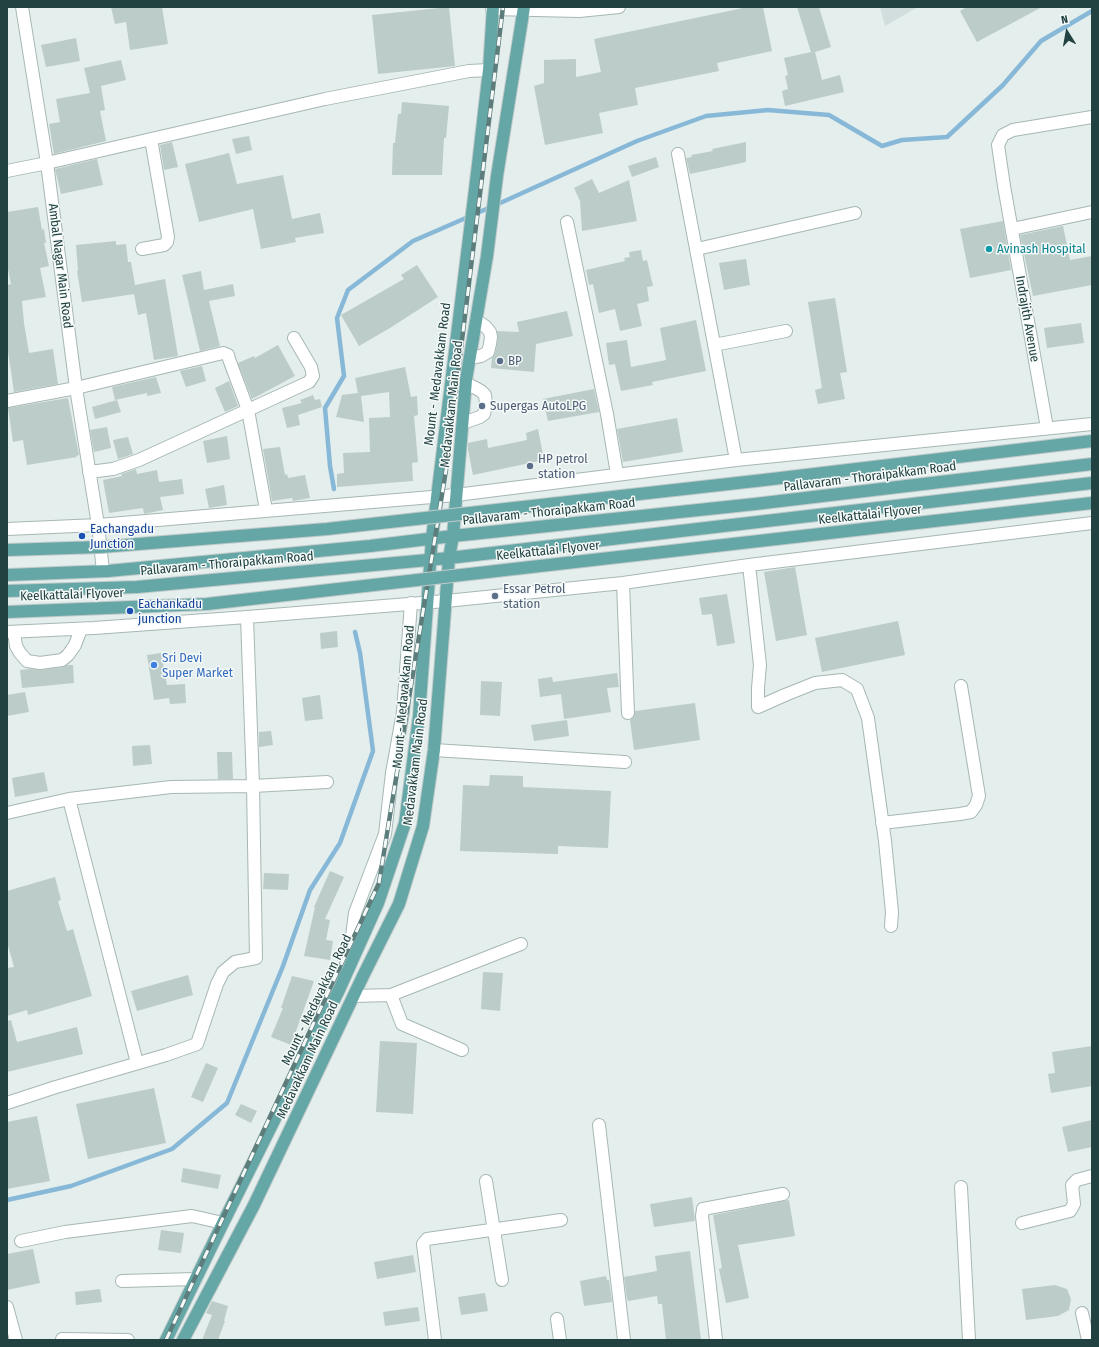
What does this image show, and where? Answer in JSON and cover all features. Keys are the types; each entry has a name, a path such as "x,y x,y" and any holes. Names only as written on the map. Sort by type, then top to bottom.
{"main road":[{"name":"Mount - Medavakkam Road","path":"166,1340 348,970 378,903 405,823 419,716 432,538 478,173 489,70 492,8"},
{"name":"Medavakkam Main Road","path":"183,1340 254,1205 354,996 400,904 423,826 434,750 449,558 453,536 466,383 487,256 497,176 524,8"},
{"path":"7,550 101,547 327,529 1092,442"},
{"name":"Pallavaram - Thoraipakkam Road","path":"7,575 103,572 363,547 432,538 630,519 1092,464"},
{"name":"Pallavaram - Thoraipakkam Road","path":"7,591 137,587 449,558 1092,483"},
{"name":"Keelkattalai Flyover","path":"7,612 207,604 1092,503"}],"street":[{"name":"Ambal Nagar Main Road","path":"22,7 47,163 76,388 98,525 103,572"},
{"path":"492,8 579,11 619,7"},
{"path":"7,171 325,99 469,71 489,70"},
{"name":"Indrajith Avenue","path":"1047,428 998,146 1003,135 1013,130 1092,117"},
{"path":"142,249 164,245 167,242 168,237 151,139"},
{"path":"678,154 736,460"},
{"path":"1012,229 1092,212"},
{"path":"696,249 855,213"},
{"path":"567,222 607,414 617,474"},
{"path":"470,358 481,356 488,352 490,344 490,332 476,320"},
{"path":"714,345 786,331"},
{"path":"89,472 113,469 139,460 309,382 312,376 311,367 294,338"},
{"path":"7,401 76,388 223,353 228,355 248,410 266,510"},
{"path":"463,422 480,417 484,414 486,404 485,395 481,391 466,383"},
{"path":"7,529 98,525 456,495 736,460 1092,424"},
{"path":"81,629 75,645 68,655 62,660 40,663 27,661 20,653 10,632 247,618 427,601 446,601 623,583 749,565 1092,523"},
{"path":"749,565 760,665 758,707 815,683 842,680 857,689 868,718 892,912 891,926"},
{"path":"623,583 628,714"},
{"path":"348,970 355,913 385,834 392,773 402,712 412,603"},
{"path":"7,1103 197,1044 217,984 223,972 235,962 256,958 253,786 247,618"},
{"path":"882,823 966,813 971,812 976,805 979,796 961,686"},
{"path":"434,750 625,762"},
{"path":"7,813 70,799 171,787 253,786 327,782"},
{"path":"70,799 137,1063"},
{"path":"354,996 391,994 521,944"},
{"path":"391,994 402,1024 462,1050"},
{"path":"599,1125 624,1340"},
{"path":"1022,1223 1070,1211 1074,1204 1072,1185 1077,1180 1092,1176"},
{"path":"486,1181 502,1280"},
{"path":"961,1187 969,1340"},
{"path":"716,1340 702,1216 703,1209 783,1194"},
{"path":"21,1241 65,1232 192,1216 223,1223"},
{"path":"435,1340 423,1244 427,1239 561,1220"},
{"path":"122,1281 196,1279"},
{"path":"7,1308 16,1340"},
{"path":"1082,1313 1088,1340"},
{"path":"557,1319 560,1340"},
{"path":"62,1339 128,1340"}],"shaded area":[{"path":"880,7 918,7 885,26"}],"building":[{"path":"111,7 162,7 168,44 130,50 126,22 115,24"},
{"path":"449,7 455,66 378,74 372,15"},
{"path":"748,7 763,7 772,51 717,63 719,71 635,88 638,105 599,113 603,133 545,145 534,86 544,83 544,60 576,59 576,77 601,72 594,39"},
{"path":"797,7 819,7 831,47 815,52 822,80 840,75 844,92 785,106 782,91 788,89 785,76 788,75 784,58 811,52"},
{"path":"967,7 1042,7 977,42 960,11"},
{"path":"76,38 80,61 46,67 41,45"},
{"path":"121,60 126,80 101,86 105,110 100,111 106,141 54,154 49,124 60,122 56,99 90,93 84,68"},
{"path":"402,102 449,106 446,138 444,138 442,175 392,175 393,143 395,143 398,114 401,114"},
{"path":"249,136 252,150 236,154 232,139"},
{"path":"172,142 178,167 164,170 160,145"},
{"path":"746,142 746,162 690,174 686,158 692,157 691,155"},
{"path":"229,153 237,184 283,175 292,219 320,213 324,233 295,238 296,242 261,249 253,209 199,222 185,164"},
{"path":"656,157 659,167 632,177 628,166"},
{"path":"97,159 103,185 61,194 55,169"},
{"path":"592,179 599,193 629,180 637,221 582,231 580,201 574,188"},
{"path":"38,207 42,230 44,229 46,243 44,243 49,266 40,268 46,297 22,301 24,323 29,353 53,349 58,384 14,392 7,345 7,285 11,284 7,265 7,212"},
{"name":"Avinash Hospital","path":"1003,221 1011,270 970,278 960,229"},
{"path":"1063,226 1070,260 1092,256 1092,285 1033,296 1020,235"},
{"path":"116,241 116,245 126,244 128,262 131,262 135,285 165,279 178,356 154,360 146,313 138,315 134,294 82,302 77,271 76,245"},
{"path":"641,250 643,261 647,260 653,286 647,287 649,301 637,304 642,326 620,331 615,309 599,313 593,284 589,285 586,270 625,261 624,258 630,257 629,252"},
{"path":"746,259 750,285 724,290 719,263"},
{"path":"417,265 438,297 359,346 341,315 404,279 401,275"},
{"path":"201,271 204,290 233,284 235,296 209,301 220,346 200,351 182,275"},
{"path":"835,298 847,372 840,373 845,399 818,404 815,390 822,388 808,302"},
{"path":"567,311 573,336 536,344 534,372 491,368 492,358 495,354 497,345 497,331 519,332 517,322"},
{"path":"696,320 706,371 652,382 653,385 621,391 615,364 609,365 606,343 627,340 631,367 666,360 660,328"},
{"path":"1081,323 1084,343 1047,348 1044,328"},
{"path":"278,345 295,376 252,399 238,363 254,356 255,358"},
{"path":"202,366 206,381 186,387 180,371"},
{"path":"405,367 411,397 417,396 418,415 414,416 418,462 412,463 413,481 337,487 337,474 344,473 343,453 370,452 369,418 390,417 389,392 361,396 364,422 336,417 342,395 358,393 355,378"},
{"path":"156,377 161,393 147,396 147,393 115,400 112,387"},
{"path":"229,381 238,406 225,412 215,388"},
{"path":"594,389 599,412 548,421 543,399"},
{"path":"313,395 315,400 320,399 322,407 298,415 300,425 287,428 282,408 302,403 300,400"},
{"path":"68,398 79,455 76,456 77,457 27,465 23,440 13,442 8,408"},
{"path":"117,400 121,412 95,419 92,407"},
{"path":"677,418 683,452 623,462 617,429"},
{"path":"107,427 111,448 94,452 90,430"},
{"path":"538,429 544,460 473,475 468,443 487,439 488,448 527,440 526,433"},
{"path":"227,436 230,459 207,463 203,441"},
{"path":"128,437 133,454 118,459 113,440"},
{"path":"280,447 285,475 287,474 288,478 305,475 310,498 293,501 292,498 272,501 263,449"},
{"path":"136,469 137,474 157,470 159,482 182,479 184,494 160,497 163,510 144,514 143,508 109,513 103,480 122,476 121,474"},
{"path":"224,485 227,505 209,508 205,489"},
{"path":"795,567 807,635 776,641 764,572"},
{"path":"727,594 735,643 717,646 712,614 702,615 699,598"},
{"path":"898,621 905,655 822,672 815,638"},
{"path":"337,631 338,647 321,649 320,633"},
{"path":"161,653 167,685 185,684 186,703 170,704 169,698 154,700 147,655"},
{"path":"73,665 74,683 22,688 20,670 41,670 63,667"},
{"path":"617,673 619,687 607,688 611,712 564,719 561,694 540,697 538,679 552,677 553,682"},
{"path":"481,681 502,682 500,716 480,715"},
{"path":"25,692 29,712 7,716 7,695"},
{"path":"320,695 323,719 305,721 302,698"},
{"path":"695,703 700,740 634,750 630,720 634,717 635,711"},
{"path":"567,720 569,736 534,741 531,725"},
{"path":"271,731 273,745 259,747 259,732"},
{"path":"150,745 152,764 133,766 132,746"},
{"path":"217,752 232,752 233,779 218,779"},
{"path":"44,772 48,791 15,797 12,778"},
{"path":"490,775 523,776 523,787 611,791 608,848 558,846 558,854 460,851 463,785 489,786"},
{"path":"330,871 344,877 325,919 330,920 326,940 333,941 330,960 304,956 314,907"},
{"path":"264,873 289,874 288,890 263,889"},
{"path":"55,877 61,900 58,901 67,931 73,929 92,996 28,1015 27,1010 7,1016 7,968 14,967 7,942 7,891"},
{"path":"483,972 503,973 500,1011 481,1009"},
{"path":"188,975 193,995 137,1011 131,991"},
{"path":"292,976 314,981 291,1045 271,1037 283,1008 281,1008"},
{"path":"11,1020 17,1042 77,1027 83,1054 7,1072 7,1021"},
{"path":"380,1041 417,1043 413,1114 376,1112"},
{"path":"1092,1046 1092,1086 1051,1093 1048,1074 1055,1073 1052,1052"},
{"path":"206,1063 218,1068 203,1102 191,1097"},
{"path":"154,1088 166,1143 88,1159 76,1104"},
{"path":"241,1104 257,1111 251,1123 235,1115"},
{"path":"37,1116 50,1181 7,1189 7,1122"},
{"path":"1092,1120 1092,1147 1068,1152 1062,1127"},
{"path":"183,1168 221,1175 218,1189 181,1182"},
{"path":"692,1197 695,1221 654,1227 650,1204"},
{"path":"789,1200 795,1236 738,1245 749,1298 726,1303 719,1269 722,1268 713,1215"},
{"path":"161,1230 184,1233 181,1253 158,1250"},
{"path":"33,1249 40,1283 7,1290 7,1254"},
{"path":"690,1251 701,1340 666,1340 662,1304 658,1304 657,1296 628,1301 624,1277 657,1271 655,1256"},
{"path":"413,1255 416,1272 377,1279 374,1262"},
{"path":"606,1276 607,1280 609,1280 612,1302 584,1306 580,1281"},
{"path":"1055,1285 1067,1289 1071,1299 1069,1310 1058,1316 1026,1320 1022,1289"},
{"path":"100,1289 102,1302 76,1305 75,1292"},
{"path":"485,1293 488,1311 461,1315 458,1297"},
{"path":"212,1301 228,1306 225,1321 218,1340 202,1340 212,1315 206,1313"},
{"path":"418,1307 420,1321 385,1326 383,1312"}],"waterway":[{"path":"334,489 330,466 325,408 344,376 337,318 348,290 413,241 637,141 706,116 768,110 829,115 882,146 902,140 947,137 1003,85 1041,41 1092,11"},
{"path":"7,1200 71,1186 172,1149 227,1103 283,966 310,890 340,843 373,751 360,653 355,632"}],"railway":[{"path":"166,1340 379,883 446,470 503,7"}],"place":[{"name":"Avinash Hospital","path":"989,249"},
{"name":"BP","path":"500,361"},
{"name":"Supergas AutoLPG","path":"482,406"},
{"name":"HP petrol station","path":"530,466"},
{"name":"Eachangadu Junction","path":"82,536"},
{"name":"Essar Petrol station","path":"495,596"},
{"name":"Eachankadu junction","path":"130,611"},
{"name":"Sri Devi Super Market","path":"154,665"}]}
